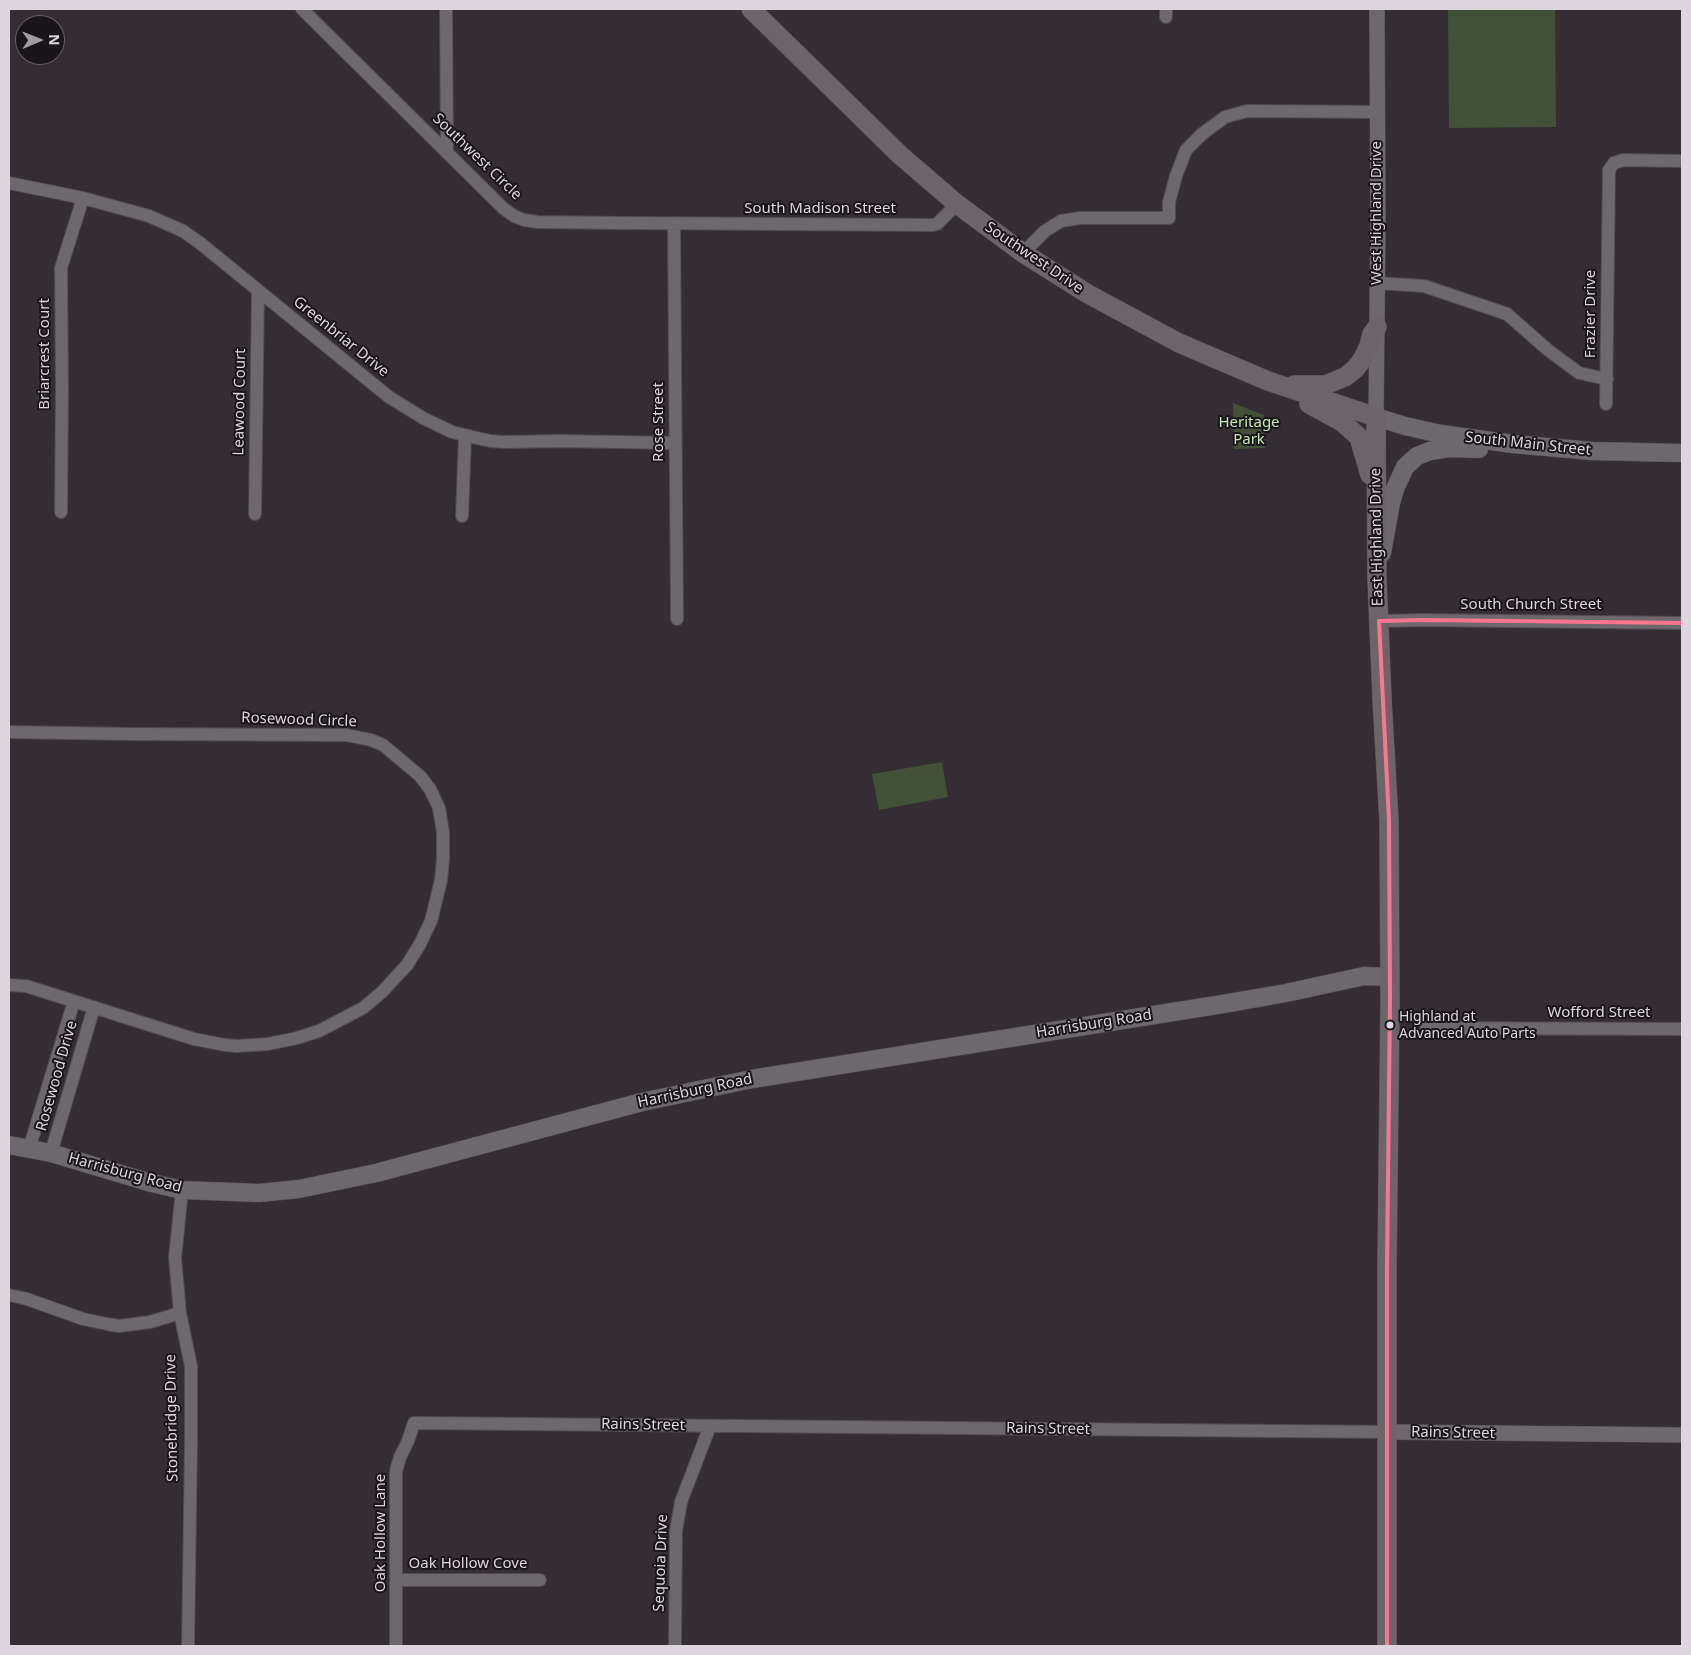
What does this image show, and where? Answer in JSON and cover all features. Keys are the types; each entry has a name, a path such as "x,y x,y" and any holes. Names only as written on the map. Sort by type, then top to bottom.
{"main road":[{"name":"Southwest Drive","path":"751,9 900,155 957,204 1023,253 1088,294 1179,343 1268,382 1376,417"},
{"path":"1281,385 1325,385 1345,377 1362,360 1369,346 1372,334 1377,327"},
{"path":"1281,385 1321,412 1342,422 1359,437 1376,495"},
{"name":"South Main Street","path":"1376,417 1441,434 1512,444 1592,451 1682,452"},
{"name":"East Highland Drive","path":"1376,417 1377,578 1389,821 1387,1646"},
{"path":"1377,578 1395,489 1405,467 1417,456 1430,451 1450,448 1592,451"},
{"name":"Harrisburg Road","path":"9,1145 51,1153 148,1182 182,1190 259,1193 307,1188 376,1173 642,1102 742,1080 1223,1004 1364,976 1390,977"}],"street":[{"name":"Southwest Circle","path":"302,9 502,208 514,216 538,222 674,224"},
{"path":"446,9 447,153"},
{"name":"West Highland Drive","path":"1376,9 1378,112 1376,417"},
{"path":"1023,253 1045,231 1061,221 1080,218 1169,218 1169,202 1186,150 1202,134 1225,117 1247,111 1378,112"},
{"name":"Frazier Drive","path":"1606,404 1609,170 1611,166 1624,160 1682,161"},
{"name":"Greenbriar Drive","path":"9,183 83,198 149,216 183,231 402,406 452,432 490,441 505,442 675,443"},
{"name":"Briarcrest Court","path":"61,512 61,268 83,198"},
{"name":"South Madison Street","path":"674,224 933,225 937,224 957,204"},
{"name":"Rose Street","path":"674,224 677,619"},
{"name":"Frazier Drive","path":"1377,283 1424,286 1507,314 1579,374 1607,379"},
{"name":"Leawood Court","path":"255,514 258,291"},
{"path":"462,516 465,436"},
{"name":"South Church Street","path":"1379,621 1682,623"},
{"name":"Rosewood Circle","path":"9,732 346,735 371,740 383,745 420,776 430,789 439,808 443,832 441,880 431,920 420,944 407,965 382,992 363,1008 319,1031 268,1044 237,1046 194,1038 26,986 9,985"},
{"name":"Rosewood Drive","path":"29,1148 74,1001"},
{"name":"Rosewood Drive","path":"51,1153 94,1007"},
{"name":"Wofford Street","path":"1426,1028 1682,1029"},
{"name":"Stonebridge Drive","path":"182,1190 175,1258 180,1313 190,1366 191,1442 188,1646"},
{"path":"9,1295 82,1319 119,1326 150,1322 180,1313"},
{"name":"Rains Street","path":"414,1423 1682,1435"},
{"name":"Oak Hollow Lane","path":"396,1646 396,1470 414,1423"},
{"name":"Sequoia Drive","path":"675,1646 676,1531 681,1502 710,1426"},
{"name":"Oak Hollow Cove","path":"396,1580 540,1580"}],"green space":[{"path":"1448,9 1555,9 1556,127 1449,128"},
{"name":"Heritage Park","path":"1233,403 1264,415 1265,448 1234,449"},
{"path":"942,762 948,797 879,810 872,774"}],"transit line":[{"path":"1387,1646 1389,821 1379,621 1682,623"}],"place":[{"name":"Highland at Advanced Auto Parts","path":"1390,1025"}]}
